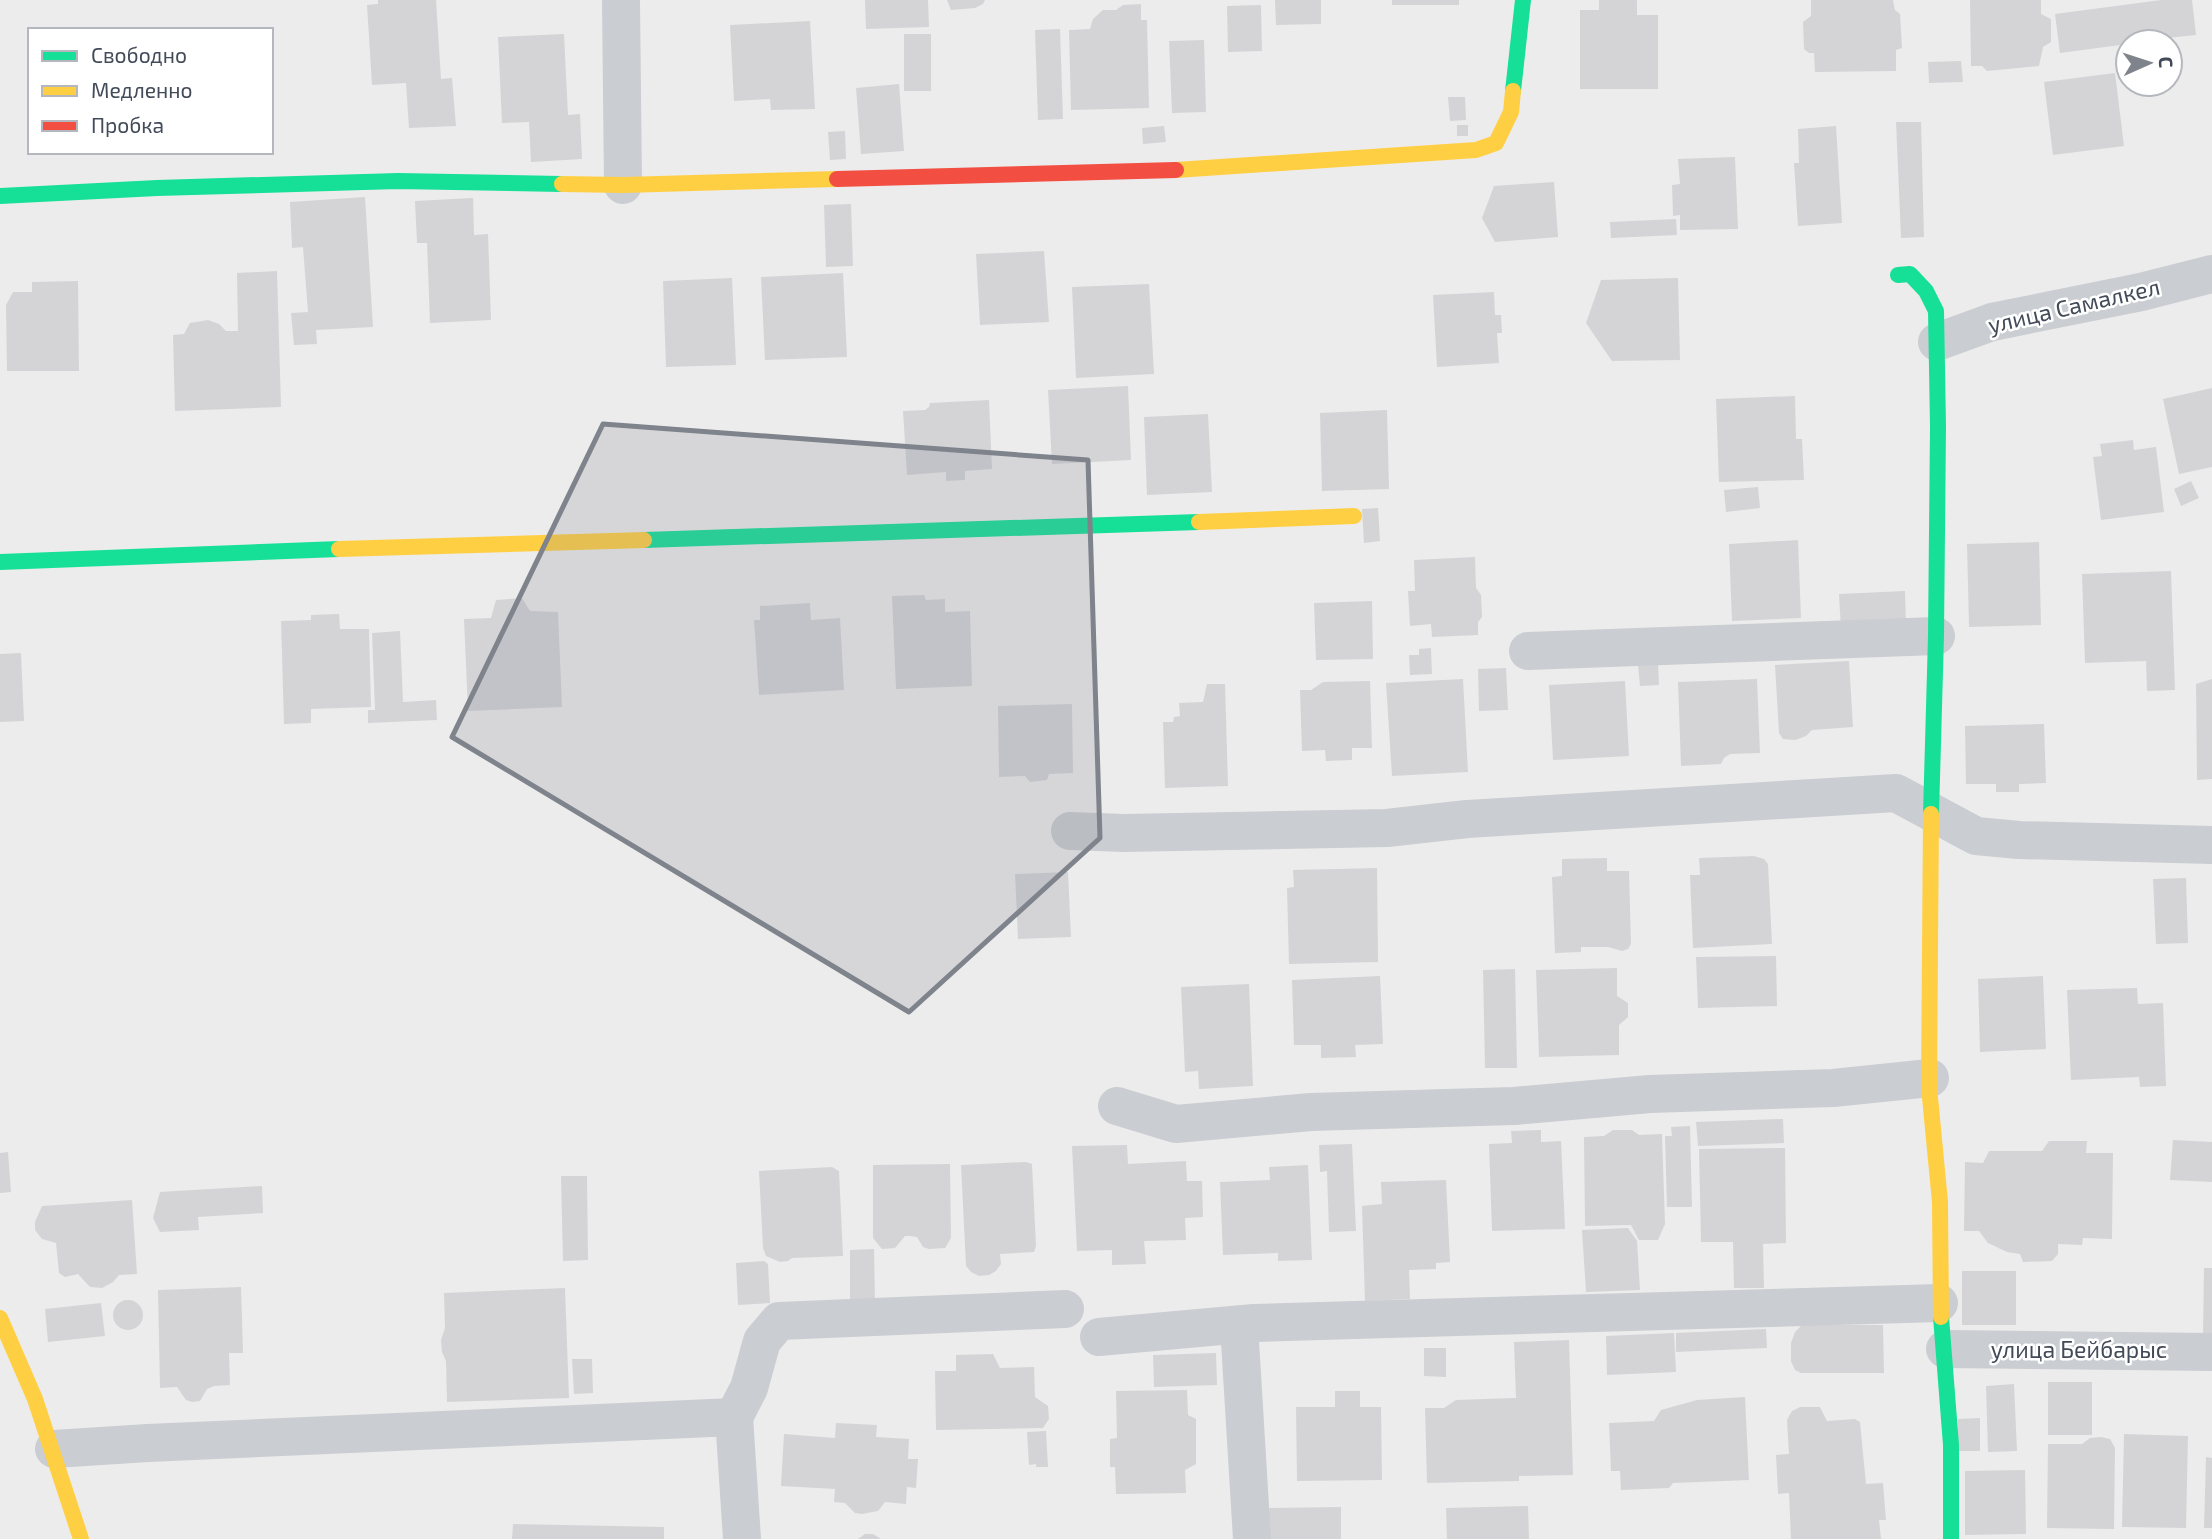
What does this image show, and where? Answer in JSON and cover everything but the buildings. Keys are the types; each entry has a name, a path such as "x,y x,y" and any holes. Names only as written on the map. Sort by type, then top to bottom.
{"street":[{"path":"621,0 623,185"},
{"path":"0,196 398,181 623,185 1216,169 1476,150 1496,144 1511,112 1523,0"},
{"path":"1898,275 1910,274 1926,291 1936,311 1936,636 1928,891 1930,1078 1940,1202 1939,1303 1945,1349 1951,1445 1951,1539"},
{"name":"улица Самалкел","path":"1937,342 1992,322 2141,292 2212,274"},
{"path":"0,562 1354,516"},
{"path":"1528,651 1936,636"},
{"path":"1070,831 1124,834 1387,828 1467,819 1896,793 1976,836 2018,840 2212,845"},
{"path":"1117,1106 1176,1124 1311,1111 1514,1106 1650,1094 1833,1088 1930,1078"},
{"path":"1099,1337 1239,1325 1939,1303"},
{"path":"742,1539 734,1417 749,1388 762,1341 779,1321 1065,1309"},
{"path":"0,1318 22,1362 54,1449 81,1539"},
{"path":"1239,1325 1252,1539"},
{"name":"улица Бейбарыс","path":"1945,1349 2212,1352"},
{"path":"54,1449 734,1417"}],"highlighted area":[{"path":"603,424 1088,460 1100,838 909,1012 452,737"}],"traffic: fast":[{"path":"1513,91 1523,0"},
{"path":"0,196 398,181 562,184"},
{"path":"1898,275 1910,274 1926,291 1936,311 1936,636 1931,814"},
{"path":"644,540 1199,522"},
{"path":"0,562 339,549"},
{"path":"1941,1317 1951,1445 1951,1539"}],"traffic: slow":[{"path":"1176,170 1476,150 1496,143 1511,112 1513,91"},
{"path":"562,184 623,185 837,179"},
{"path":"1199,522 1354,516"},
{"path":"339,549 644,540"},
{"path":"1931,814 1929,1087 1940,1202 1941,1317"},
{"path":"0,1318 35,1399 81,1539"}],"traffic: jam":[{"path":"837,179 1176,170"}]}
